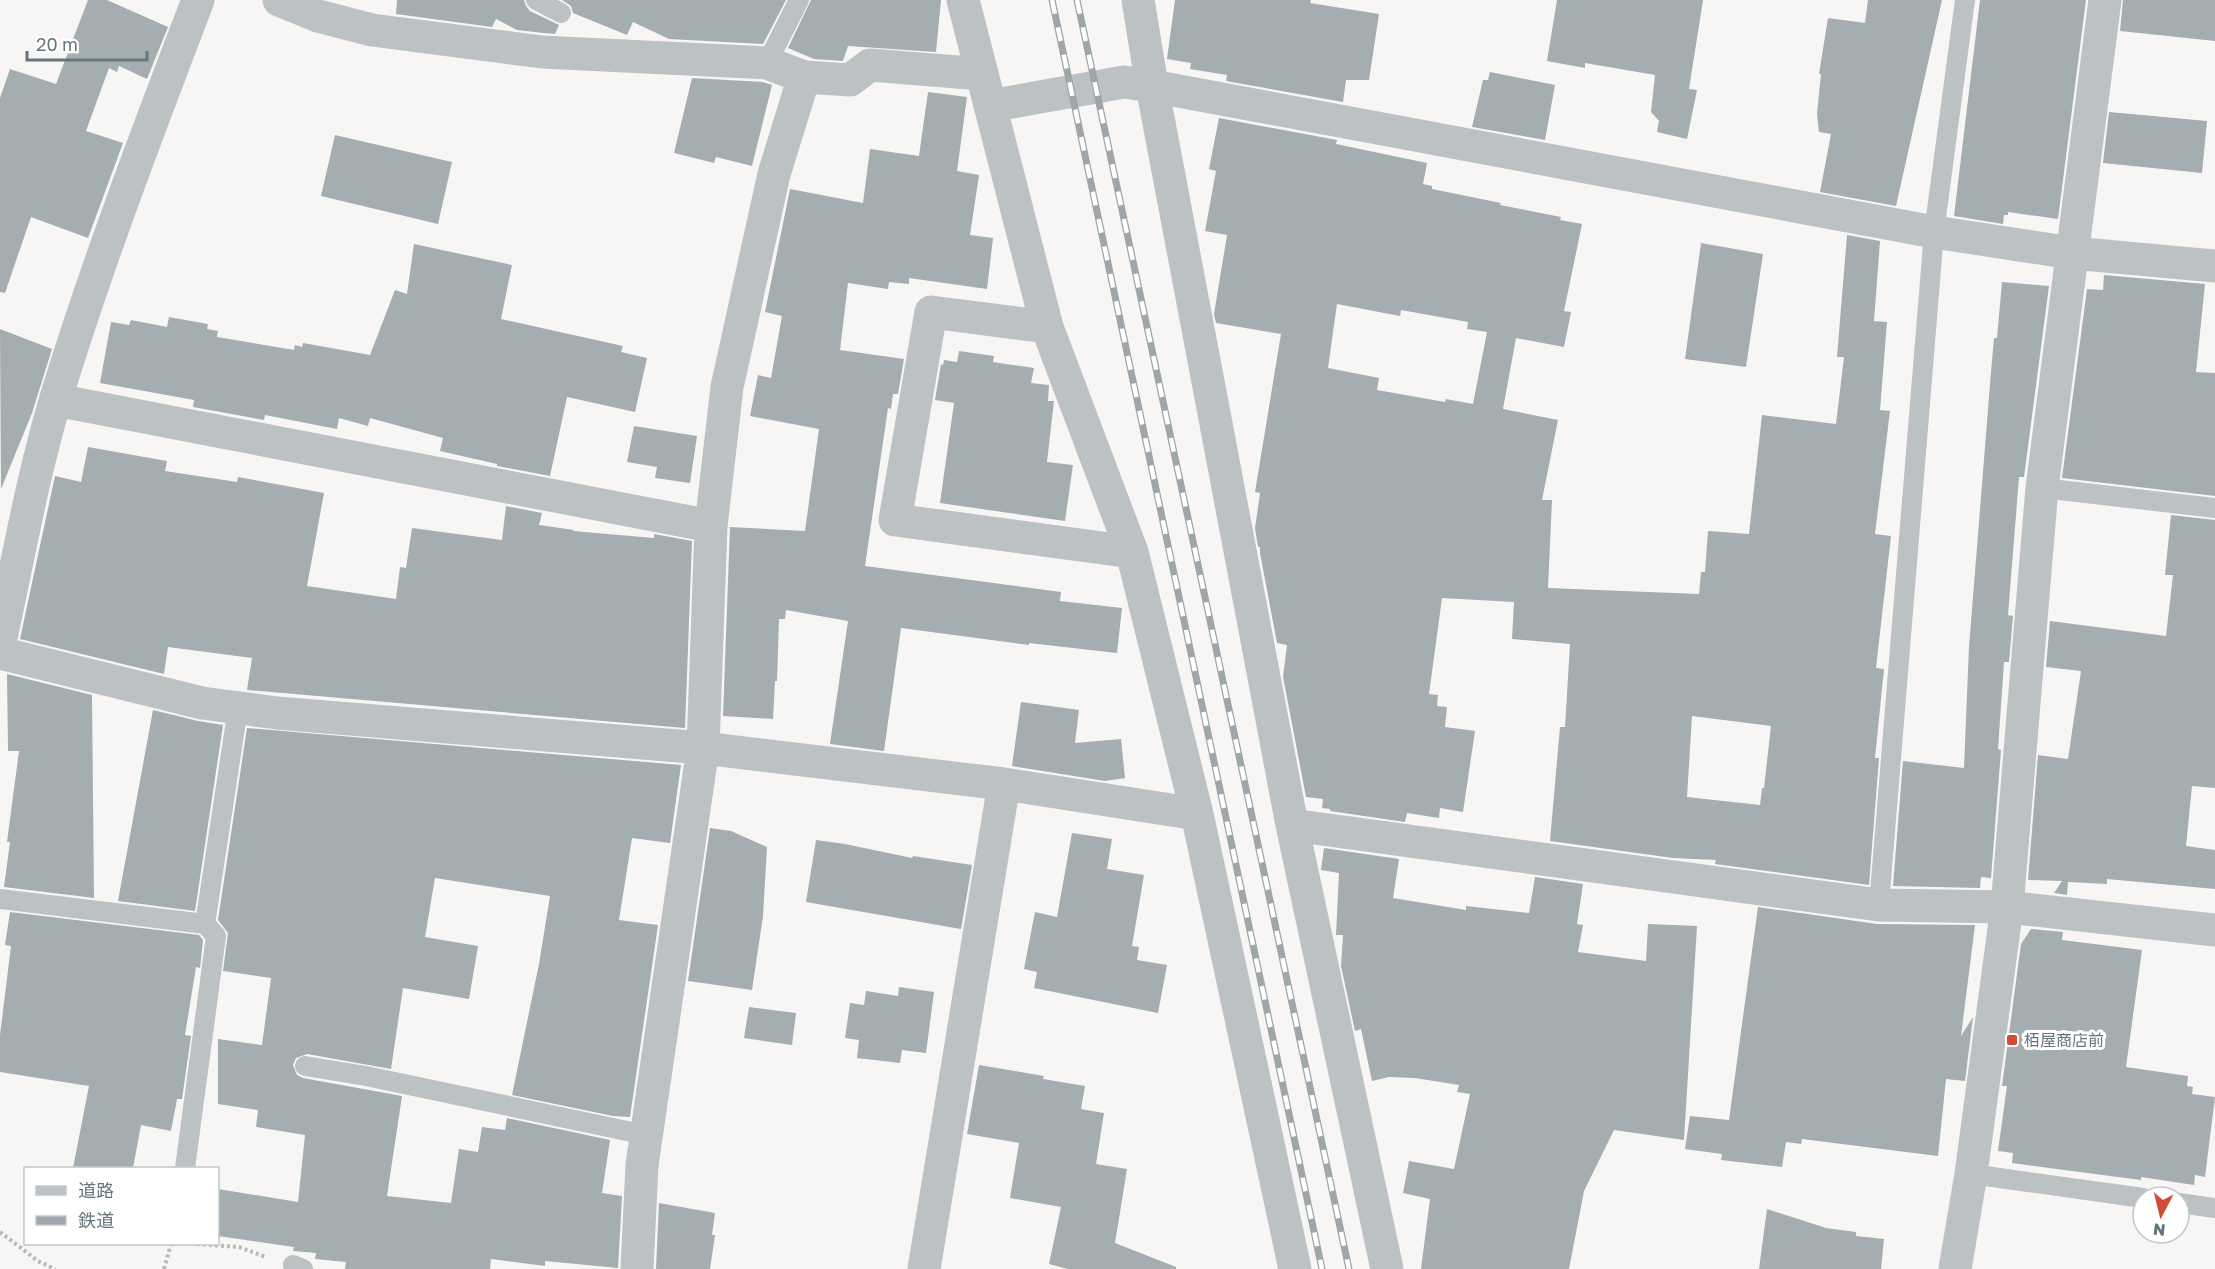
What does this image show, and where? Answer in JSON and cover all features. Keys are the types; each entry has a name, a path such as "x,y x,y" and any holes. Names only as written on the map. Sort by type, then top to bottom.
{"street":[{"path":"198,0 136,160 56,400 17,553 1,639 202,703 289,714 703,748 1004,784 1197,814"},
{"path":"279,0 318,16 372,30 531,51 767,63 804,77 850,80 870,65 982,74"},
{"path":"963,0 1047,327 1132,552 1197,814 1294,1269"},
{"path":"1138,0 1152,86 1292,825 1387,1269"},
{"path":"1955,1269 1971,1174 2007,907 2042,488 2105,0"},
{"path":"637,1269 642,1165 703,748 711,526 727,387 774,174 804,77"},
{"path":"990,106 1124,82 1934,232 2072,253 2215,266"},
{"path":"1047,327 931,312 895,520 1132,552"},
{"path":"56,400 711,526"},
{"path":"924,1269 1004,784"},
{"path":"1292,825 1879,904 2007,907 2215,930"}],"lane":[{"path":"536,0 561,13"},
{"path":"767,63 799,0"},
{"path":"1879,904 1934,232 1965,0"},
{"path":"2042,488 2215,508"},
{"path":"205,924 238,708"},
{"path":"0,899 205,924 216,936 185,1167"},
{"path":"306,1066 366,1076 646,1135"},
{"path":"1971,1174 2131,1196"},
{"path":"2191,1205 2215,1208"}],"path":[{"path":"0,1232 38,1261 55,1269"},
{"path":"164,1269 171,1245"},
{"path":"211,1245 239,1247 298,1267"}],"building":[{"path":"88,0 107,0 168,27 147,79 119,66 117,72 109,68 86,131 123,143 88,238 31,217 5,293 0,292 0,98 10,69 56,84"},
{"path":"397,0 524,0 530,11 559,25 555,34 517,30 496,19 492,27 396,14"},
{"path":"562,0 786,0 763,44 669,39 633,22 627,35 573,13 571,6"},
{"path":"811,0 941,0 936,52 848,46 843,61 814,59 788,48"},
{"path":"1175,0 1311,0 1310,3 1379,14 1369,80 1346,80 1343,102 1226,81 1227,75 1190,69 1191,63 1167,59"},
{"path":"1557,0 1703,0 1689,89 1697,90 1687,139 1657,132 1659,121 1651,112 1655,75 1585,63 1585,68 1547,61"},
{"path":"1868,0 1942,0 1896,206 1820,192 1831,134 1819,132 1817,114 1821,74 1819,74 1828,18 1865,23"},
{"path":"1980,0 2086,0 2058,219 2008,212 2008,215 2004,215 2003,224 1954,216"},
{"path":"2123,0 2215,0 2215,41 2120,31"},
{"path":"1490,72 1555,85 1545,140 1472,127 1483,80 1488,80"},
{"path":"692,78 763,82 772,85 752,166 716,157 714,163 674,153"},
{"path":"928,92 967,97 957,171 979,175 970,235 993,238 987,289 909,278 909,284 889,282 888,289 848,283 840,350 904,359 898,394 893,394 891,409 888,408 865,566 1061,592 1060,601 1122,608 1117,653 1029,643 1029,645 901,628 884,751 830,744 848,621 786,610 785,619 779,619 773,719 723,716 730,527 805,531 819,429 750,416 758,375 771,378 782,316 765,312 790,189 863,203 870,149 919,156"},
{"path":"2109,112 2207,121 2202,173 2103,163"},
{"path":"1219,118 1337,140 1336,144 1427,163 1423,184 1432,186 1432,189 1561,217 1560,220 1582,224 1564,311 1571,312 1564,347 1516,338 1503,409 1558,420 1542,500 1552,500 1548,588 1699,594 1701,572 1705,572 1708,531 1749,534 1762,415 1836,424 1844,357 1837,357 1847,235 1880,241 1874,321 1887,322 1880,410 1890,411 1875,534 1891,536 1876,668 1884,669 1875,758 1879,758 1869,885 1715,864 1716,860 1673,858 1550,841 1560,727 1565,727 1570,644 1512,639 1514,602 1442,598 1429,694 1438,695 1437,706 1447,707 1445,727 1475,731 1463,812 1440,808 1439,818 1407,813 1405,822 1330,811 1330,809 1322,808 1323,799 1306,797 1283,677 1287,645 1277,643 1255,528 1260,493 1255,492 1281,334 1216,323 1214,314 1227,235 1205,231 1216,171 1209,169","holes":["1337,304 1400,316 1401,310 1468,322 1467,329 1487,332 1473,404 1446,399 1445,402 1377,390 1379,378 1328,368","1692,716 1771,726 1760,805 1687,797"]},
{"path":"335,135 452,162 438,224 321,196"},
{"path":"1701,243 1763,254 1746,367 1685,359"},
{"path":"414,244 512,265 501,319 623,346 621,352 647,358 635,412 567,397 550,476 497,466 497,464 440,451 443,438 370,418 368,426 339,418 337,429 265,415 264,420 193,407 194,400 100,383 111,322 129,325 131,320 167,327 169,317 208,324 207,329 218,331 217,337 294,350 295,345 302,347 303,343 370,355 395,290 407,294"},
{"path":"2104,275 2205,284 2196,372 2215,373 2215,496 2062,478 2087,289 2103,290"},
{"path":"2002,282 2049,286 2024,477 2019,477 2008,615 2013,616 2009,662 2004,662 1998,749 2001,750 1991,878 1981,877 1980,888 1893,886 1903,761 1964,768 1969,647 1994,338 1997,338"},
{"path":"0,329 52,349 32,413 1,489"},
{"path":"959,351 994,356 993,362 1034,368 1031,383 1049,385 1048,401 1054,401 1047,462 1073,465 1065,521 940,503 954,403 935,400 941,364 943,365 944,360 957,362"},
{"path":"634,426 697,436 690,483 655,478 657,467 627,462"},
{"path":"88,447 167,461 165,471 237,482 238,477 324,493 307,586 396,599 400,567 406,568 412,528 502,540 506,506 542,513 539,525 573,531 654,538 654,534 692,541 685,728 247,690 252,658 168,647 164,674 20,639 55,476 81,482"},
{"path":"2171,515 2215,520 2215,788 2192,786 2186,846 2215,850 2215,889 2107,879 2107,884 2068,882 2067,895 2054,893 2062,881 2028,880 2038,755 2068,759 2081,671 2046,667 2050,621 2166,636 2173,575 2165,575"},
{"path":"7,674 92,695 94,898 4,887 10,842 7,842 19,751 8,751"},
{"path":"1021,702 1079,710 1075,743 1121,739 1125,778 1105,781 1012,766"},
{"path":"153,710 223,725 195,911 118,901"},
{"path":"247,728 681,765 670,843 632,838 619,920 658,925 630,1117 613,1116 512,1095 539,964 550,896 435,878 425,937 478,946 469,999 403,988 391,1069 307,1054 296,1058 293,1065 297,1075 303,1078 402,1096 387,1196 451,1203 459,1149 478,1152 482,1127 505,1130 507,1118 610,1140 602,1193 622,1196 618,1268 545,1261 545,1266 491,1259 490,1269 345,1269 346,1262 315,1259 316,1253 293,1251 294,1247 219,1236 219,1189 298,1202 305,1135 256,1127 258,1110 218,1104 218,1039 262,1045 271,978 223,971 228,933 218,920"},
{"path":"710,828 731,831 767,847 763,916 752,990 688,981"},
{"path":"1072,833 1112,839 1107,869 1144,875 1132,946 1139,947 1137,960 1167,965 1158,1013 1034,988 1037,972 1024,969 1035,912 1057,917"},
{"path":"816,840 912,858 913,856 972,865 961,929 806,902"},
{"path":"1324,848 1399,859 1393,898 1466,910 1466,906 1529,913 1535,877 1583,884 1577,924 1583,925 1578,952 1646,961 1648,924 1697,926 1684,1140 1614,1130 1584,1191 1569,1269 1421,1269 1430,1199 1403,1193 1409,1161 1454,1169 1470,1094 1457,1092 1459,1085 1415,1078 1389,1077 1372,1081 1361,1029 1355,1031 1341,966 1343,935 1336,935 1339,873 1321,870"},
{"path":"1758,907 1877,924 1975,925 1961,1036 1973,1017 1965,1081 1946,1079 1938,1156 1802,1139 1801,1144 1786,1142 1782,1167 1721,1160 1722,1154 1685,1149 1690,1116 1729,1120"},
{"path":"10,912 199,935 203,940 200,968 196,967 185,1035 191,1036 182,1099 177,1099 171,1131 141,1125 133,1167 73,1167 89,1086 0,1072 0,1035 11,946 5,945"},
{"path":"2031,929 2063,932 2062,940 2142,950 2126,1067 2188,1076 2187,1086 2193,1087 2192,1094 2215,1097 2205,1177 2195,1175 2194,1185 2012,1163 2013,1153 1998,1151 2007,1086 2002,1086 2021,944"},
{"path":"899,987 934,992 926,1053 902,1050 900,1063 857,1058 859,1040 845,1038 850,1003 864,1005 866,991 898,996"},
{"path":"749,1007 796,1013 792,1045 744,1038"},
{"path":"979,1065 1044,1076 1043,1079 1085,1086 1081,1109 1104,1113 1096,1164 1127,1169 1115,1243 1176,1267 1176,1269 1068,1269 1049,1264 1061,1207 1010,1198 1019,1143 967,1134"},
{"path":"659,1203 715,1213 712,1235 715,1235 710,1269 656,1269"},
{"path":"1767,1209 1826,1228 1856,1232 1856,1236 1884,1239 1881,1269 1759,1269"}],"railway":[{"path":"1052,0 1322,1269"},
{"path":"1077,0 1349,1269"}],"place":[{"name":"栢屋商店前","path":"2012,1040"}]}
